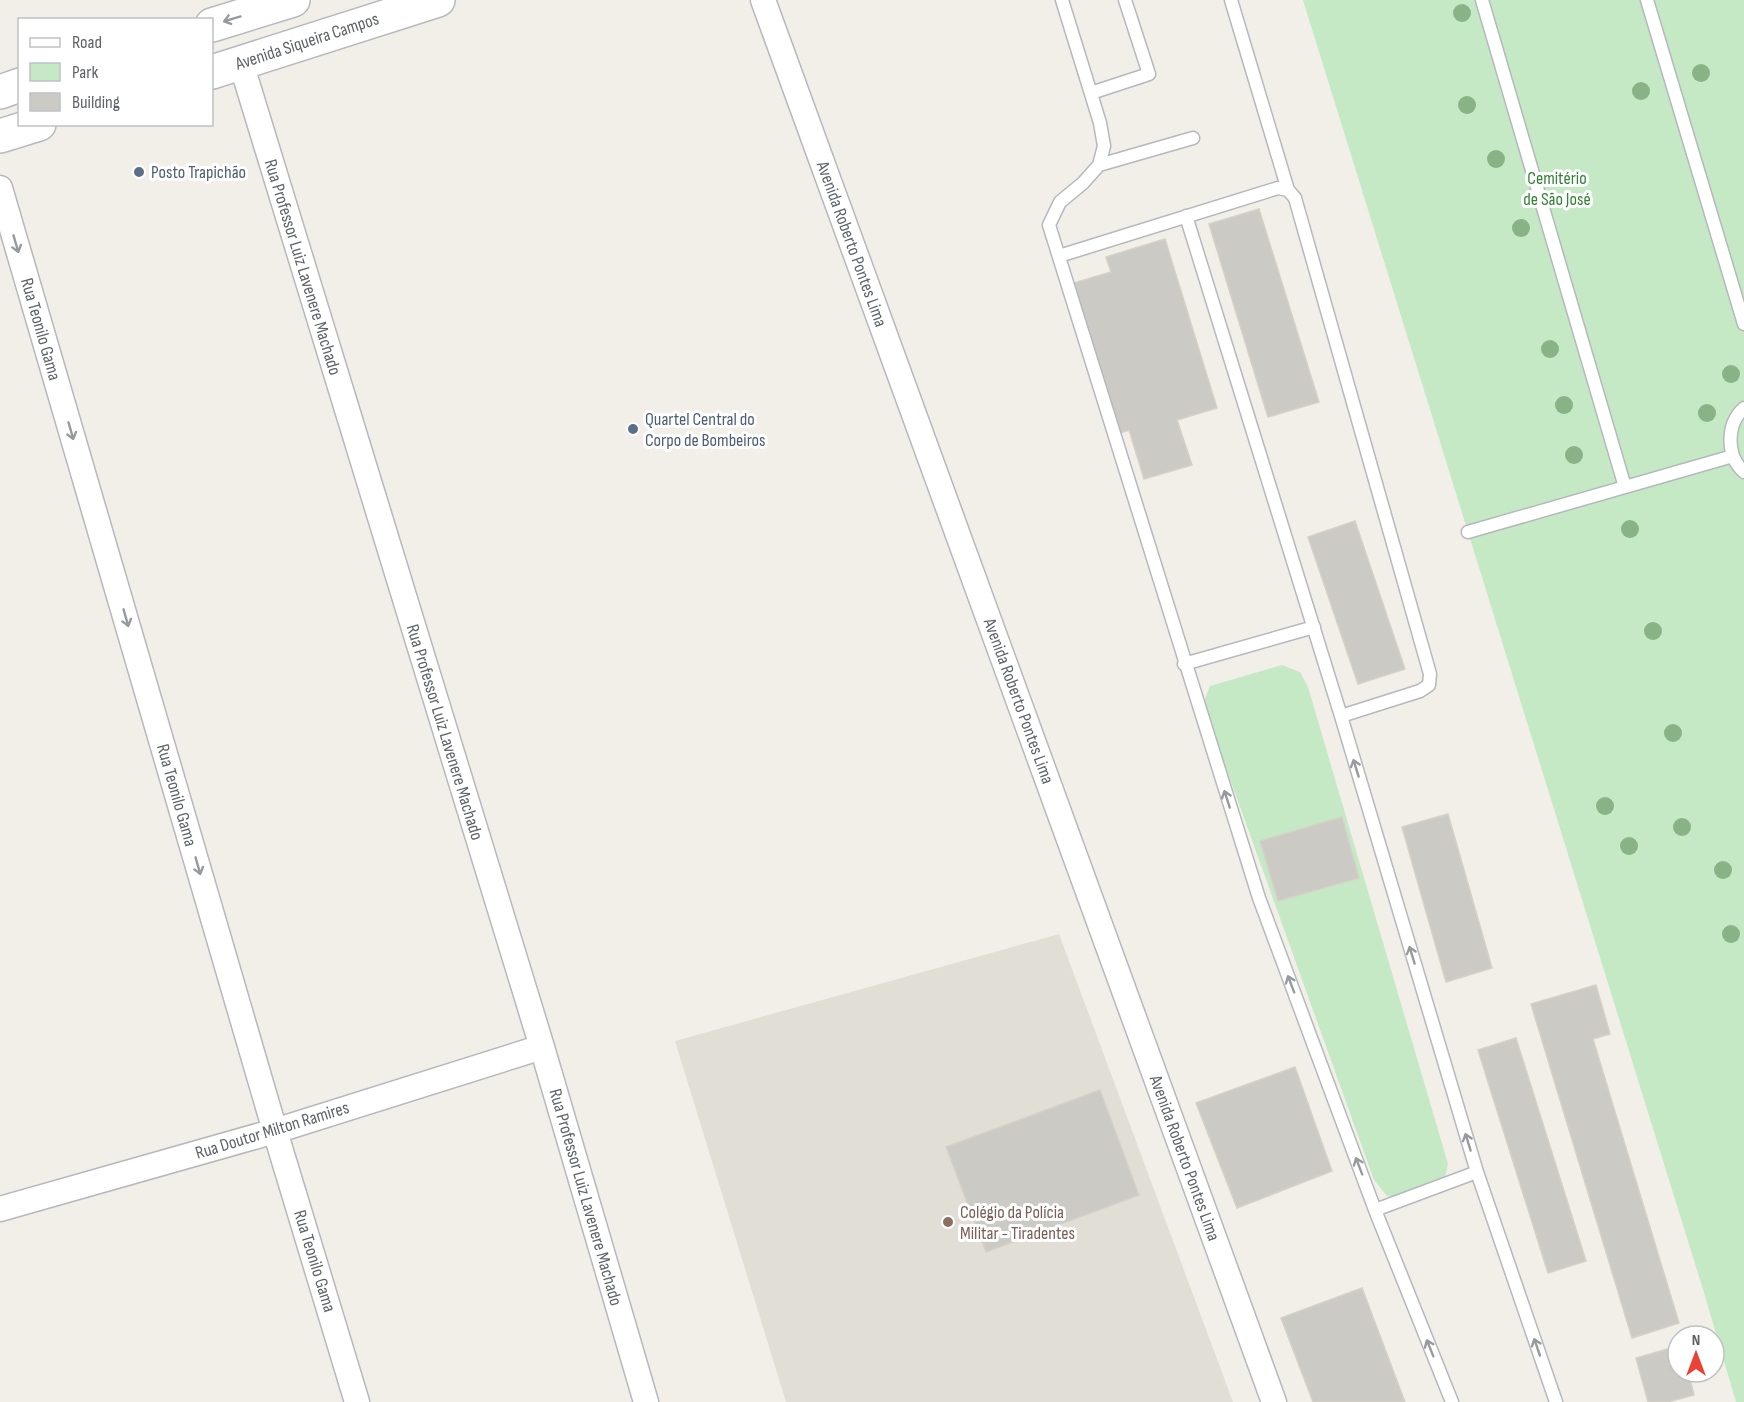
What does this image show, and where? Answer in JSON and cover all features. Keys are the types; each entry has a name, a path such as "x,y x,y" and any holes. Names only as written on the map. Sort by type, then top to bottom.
{"main road":[{"path":"213,26 293,0"},
{"name":"Avenida Siqueira Campos","path":"226,67 438,0"},
{"path":"0,92 18,87"},
{"path":"0,136 32,126"}],"street":[{"name":"Avenida Roberto Pontes Lima","path":"763,0 1274,1402"},
{"name":"Rua Professor Luiz Lavenere Machado","path":"226,67 542,1047 646,1402"},
{"name":"Rua Teonilo Gama","path":"0,188 275,1131 357,1402"},
{"name":"Rua Doutor Milton Ramires","path":"0,1209 275,1131 542,1047"}],"lane":[{"path":"1062,0 1100,123 1104,146 1099,165 1083,183 1060,202 1049,225 1259,898 1376,1210 1452,1402"},
{"path":"1091,93 1149,74 1125,0"},
{"path":"1231,0 1288,190 1295,198 1430,674 1429,685 1420,691 1341,716"},
{"path":"1482,0 1625,487"},
{"path":"1647,0 1744,324"},
{"path":"1099,165 1193,138"},
{"path":"1059,256 1278,188 1288,190"},
{"path":"1186,216 1314,627 1477,1172 1556,1402"},
{"path":"1744,408 1733,425 1730,441 1733,456 1744,472"},
{"path":"1468,532 1733,456"},
{"path":"1185,664 1314,627"},
{"path":"1376,1210 1477,1172"}],"shaded area":[{"name":"Colégio da Polícia Militar - Tiradentes","path":"1059,934 1233,1402 786,1402 675,1041"}],"green space":[{"name":"Cemitério de São José","path":"1303,0 1744,0 1744,1402 1736,1402 1726,1368 1726,1324 1713,1324"},
{"path":"1282,665 1300,672 1308,687 1448,1164 1443,1186 1406,1201 1387,1196 1374,1180 1206,712 1205,699 1210,686"}],"building":[{"path":"1259,209 1319,402 1268,417 1209,224"},
{"path":"1165,239 1217,408 1177,420 1192,465 1144,479 1129,430 1120,433 1074,283 1111,272 1106,257"},
{"path":"1355,521 1405,669 1358,684 1308,537"},
{"path":"1448,814 1492,968 1446,982 1402,827"},
{"path":"1342,817 1359,878 1278,901 1260,841"},
{"path":"1596,985 1610,1034 1593,1039 1679,1323 1666,1324 1666,1327 1632,1338 1531,1004"},
{"path":"1516,1038 1586,1261 1548,1273 1478,1050"},
{"path":"1295,1067 1332,1171 1237,1208 1196,1103"},
{"path":"1100,1090 1139,1195 986,1252 946,1147"},
{"path":"1362,1288 1405,1402 1313,1402 1281,1318"},
{"path":"1666,1349 1666,1384 1691,1384 1694,1395 1668,1402 1648,1402 1636,1358"}],"place":[{"name":"Posto Trapichão","path":"139,172"},
{"name":"Quartel Central do Corpo de Bombeiros","path":"633,429"},
{"name":"Colégio da Polícia Militar - Tiradentes","path":"948,1222"}]}
